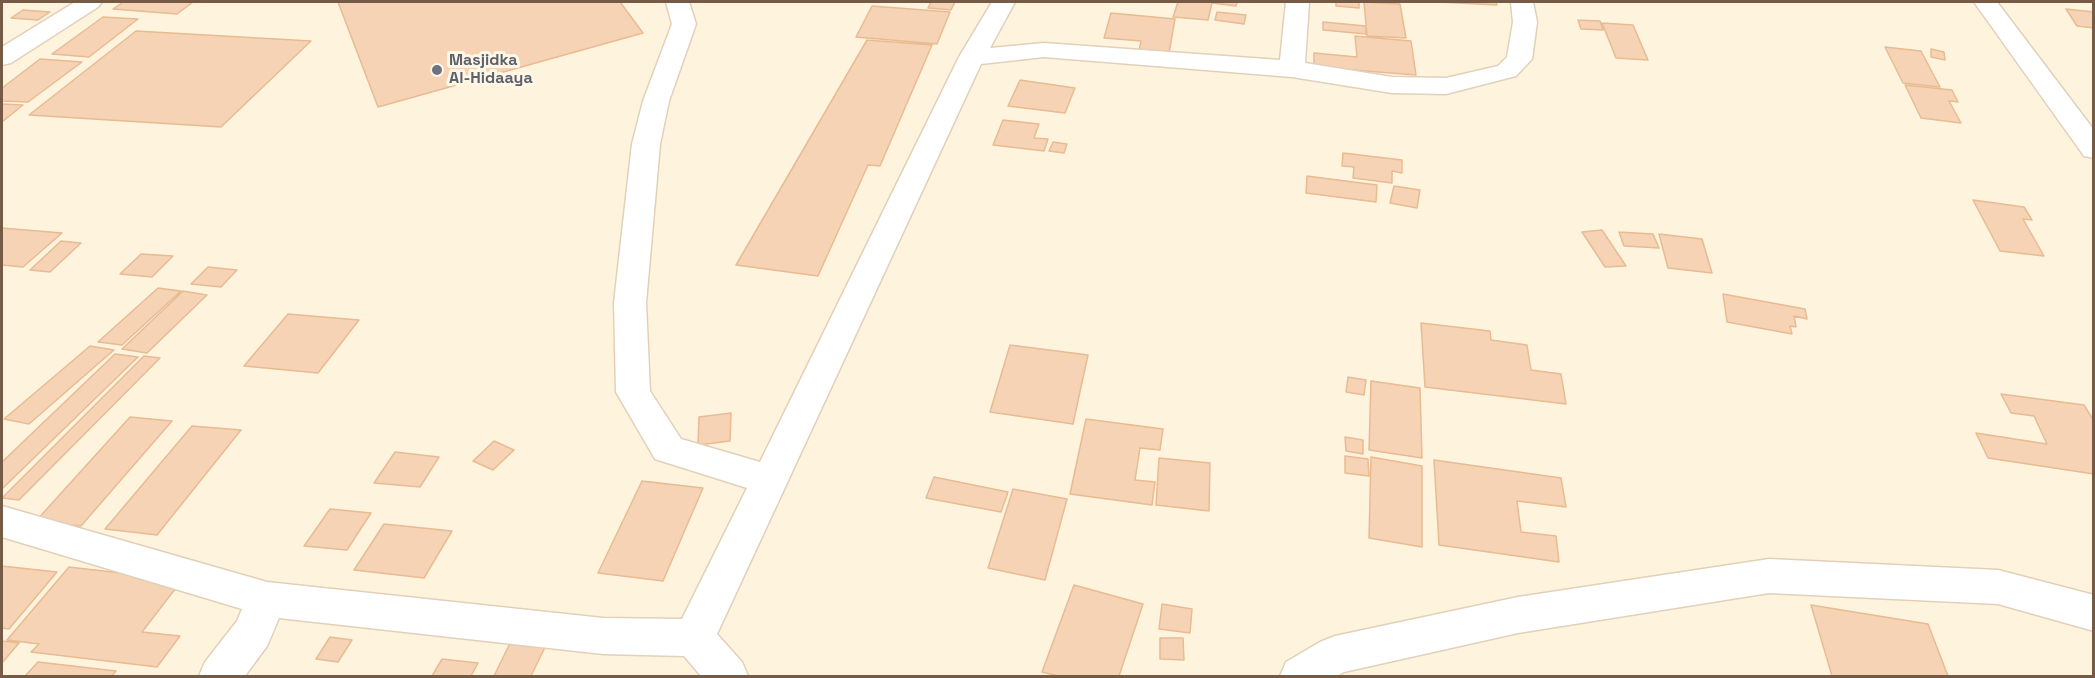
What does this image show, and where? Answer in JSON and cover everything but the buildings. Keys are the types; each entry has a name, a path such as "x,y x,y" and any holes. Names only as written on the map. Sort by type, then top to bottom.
{"street":[{"path":"2,58 90,2"},
{"path":"678,2 684,24 656,101 646,144 630,303 633,392 668,449 770,480"},
{"path":"694,638 972,57 1003,2"},
{"path":"1292,69 1298,2"},
{"path":"972,57 1044,50 1292,69 1392,85 1446,86 1478,80 1507,71 1520,58 1525,22 1522,2"},
{"path":"1984,2 2094,150"},
{"path":"2,522 267,599 603,636 694,638 728,676"},
{"path":"1301,676 1335,655 1518,615 1770,576 1998,586 2094,613"},
{"path":"220,676 252,633 267,599"}],"place":[{"name":"Masjidka Al-Hidaaya","path":"437,70"}]}
